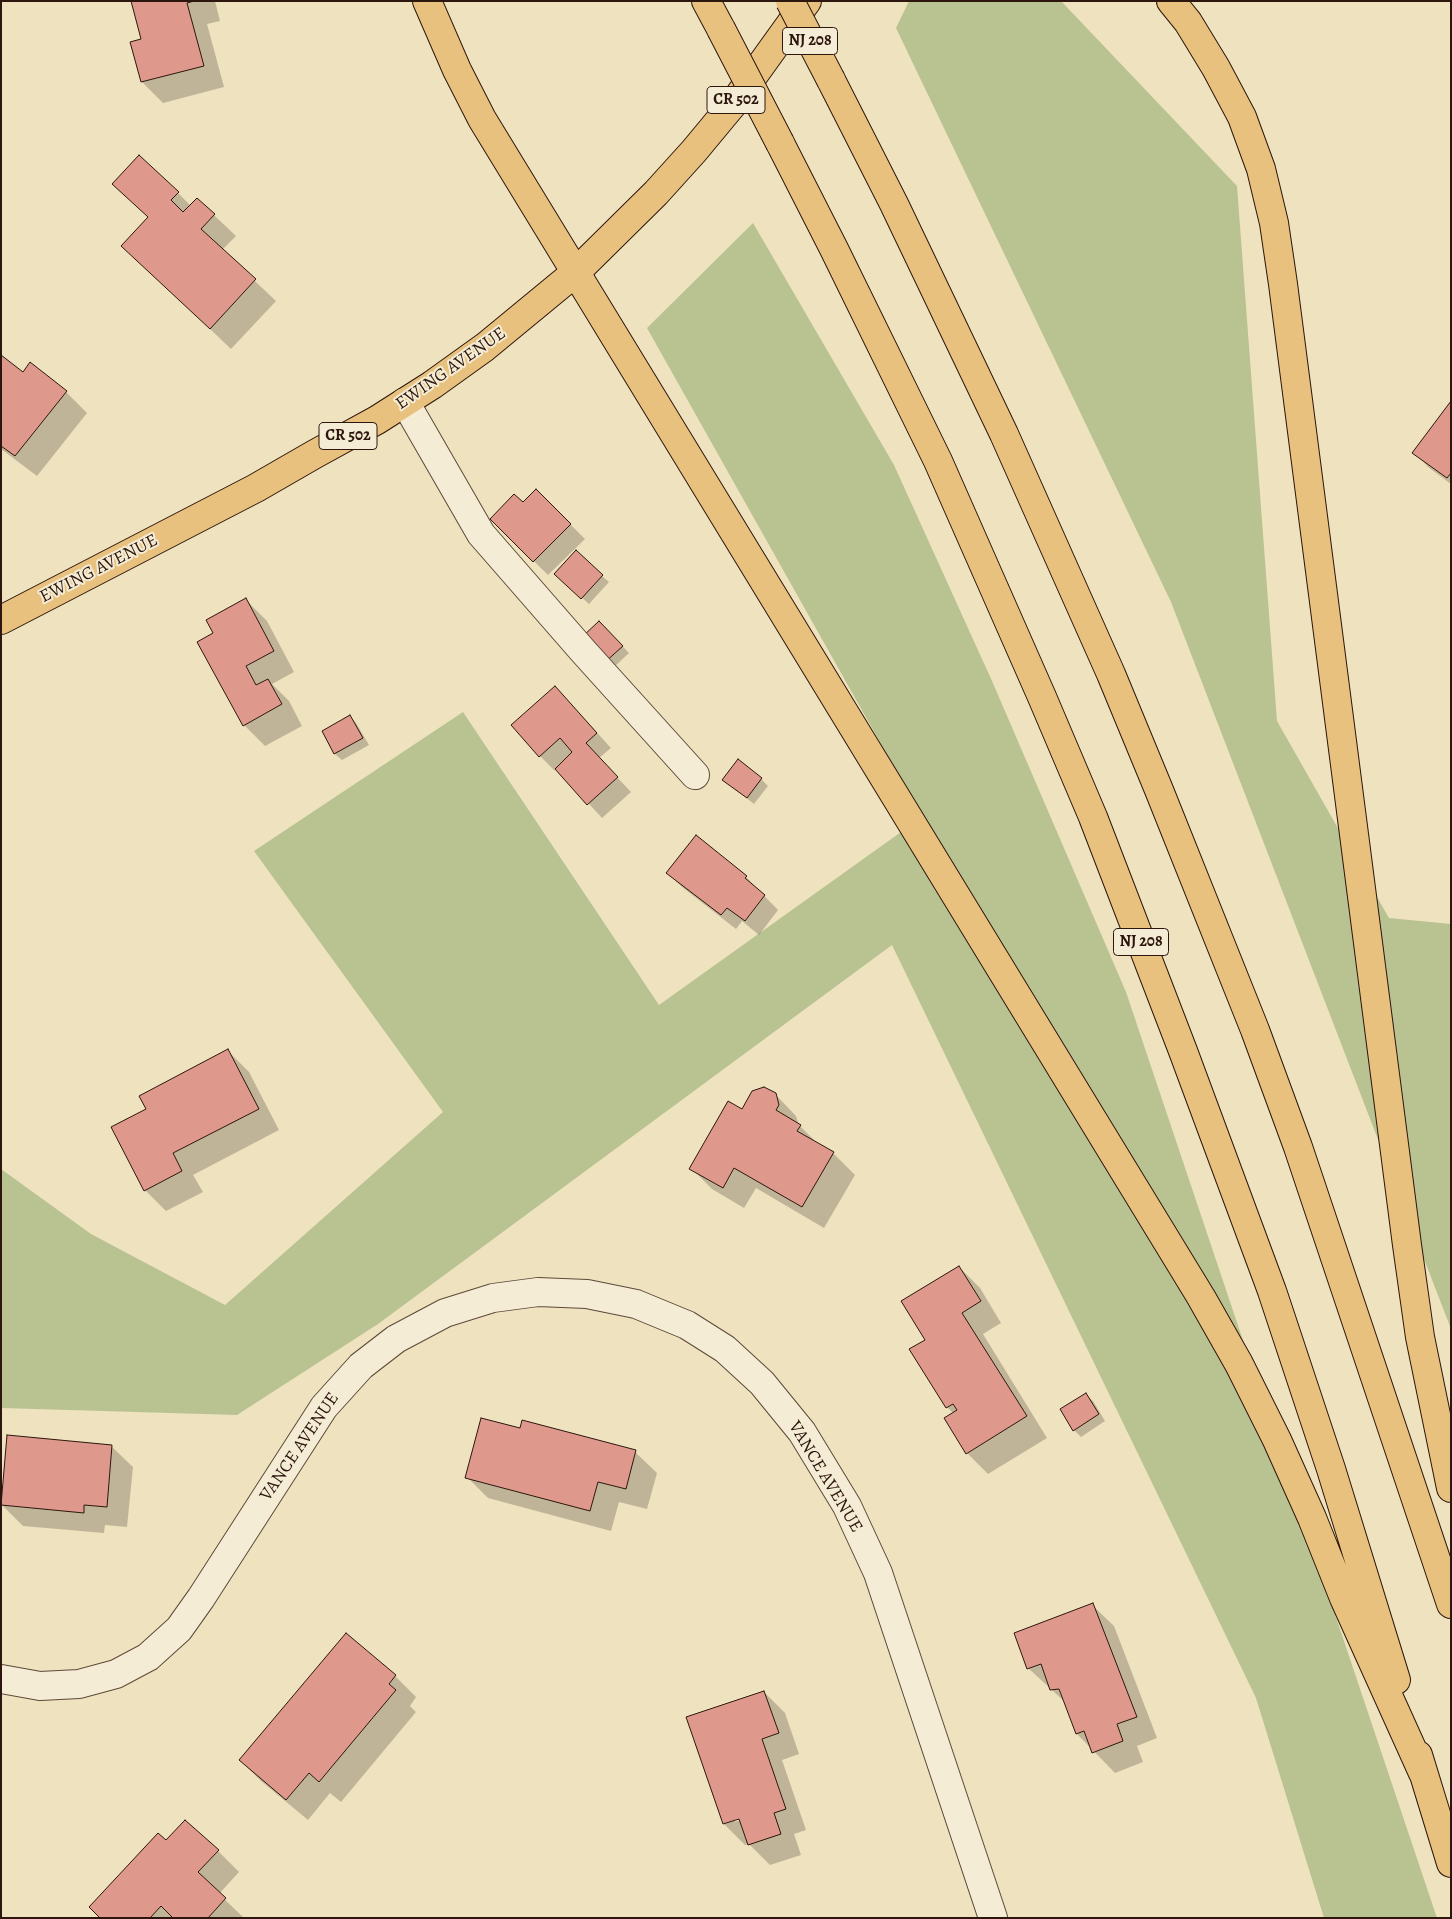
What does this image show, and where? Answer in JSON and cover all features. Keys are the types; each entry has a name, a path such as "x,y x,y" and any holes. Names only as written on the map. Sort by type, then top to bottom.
{"main road":[{"path":"427,1 457,70 482,119 1201,1297 1239,1364 1277,1440 1312,1518 1344,1598 1423,1773"},
{"name":"NJ 208","path":"706,1 834,248 938,461 1093,817 1190,1069 1272,1291 1387,1647 1451,1863"},
{"name":"NJ 208","path":"790,1 894,204 1004,434 1107,665 1159,790 1298,1147 1451,1604"},
{"name":"EWING AVENUE","path":"1,620 256,488 405,402 485,347 576,272 694,151 770,54 807,1"},
{"path":"1171,1 1188,22 1242,116 1261,169 1274,223 1284,284 1407,1245 1420,1337 1451,1488"}],"street":[{"path":"405,402 481,534 583,652 695,776"},
{"name":"VANCE AVENUE","path":"1,1679 40,1686 79,1684 116,1674 148,1657 179,1629 202,1598 324,1407 361,1366 396,1339 445,1313 493,1298 538,1292 587,1294 636,1304 687,1325 725,1349 762,1382 802,1432 846,1506 878,1573 993,1918"}],"green space":[{"path":"909,1 1061,1 1237,186 1277,721 1389,918 1451,924 1451,1329 1171,602 896,28"},
{"path":"753,223 894,465 992,681 1126,992 1437,1918 1324,1918 1256,1698 892,945 378,1324 237,1415 1,1408 1,1169 91,1234 225,1305 443,1112 254,851 463,712 659,1005 922,817 647,328"}],"building":[{"path":"131,1 194,1 187,3 204,66 141,82 130,42 141,39"},
{"path":"139,155 179,192 171,200 183,212 197,198 215,214 201,229 256,279 210,329 121,246 148,217 112,184"},
{"path":"1,355 23,372 30,362 67,391 15,456 1,446"},
{"path":"1451,401 1451,473 1447,478 1412,453"},
{"path":"536,489 571,524 533,562 490,519 514,494 523,502"},
{"path":"576,550 603,575 581,599 554,574"},
{"path":"246,598 274,651 246,666 256,685 268,679 282,704 243,726 197,642 213,633 206,620"},
{"path":"599,621 623,646 604,663 581,638"},
{"path":"555,686 597,733 586,743 618,777 587,805 555,769 572,752 560,738 539,757 511,725"},
{"path":"350,715 363,738 334,754 322,731"},
{"path":"738,759 762,778 747,798 722,780"},
{"path":"696,835 747,876 745,878 765,895 745,921 727,908 721,915 666,873"},
{"path":"228,1049 259,1109 173,1153 182,1171 144,1191 111,1127 146,1109 139,1096"},
{"path":"764,1087 776,1093 779,1105 776,1110 801,1125 797,1131 834,1152 802,1207 734,1168 723,1188 689,1169 728,1101 742,1109 752,1091"},
{"path":"959,1266 981,1301 962,1313 1027,1416 966,1454 944,1418 957,1410 953,1404 946,1408 909,1349 925,1340 901,1301"},
{"path":"1086,1393 1099,1414 1073,1431 1060,1409"},
{"path":"481,1418 520,1428 522,1420 636,1450 626,1489 598,1482 590,1511 465,1478"},
{"path":"7,1435 112,1445 107,1507 84,1505 84,1513 1,1505"},
{"path":"1093,1603 1137,1717 1117,1724 1123,1741 1092,1753 1084,1731 1076,1734 1059,1689 1050,1690 1041,1664 1027,1669 1014,1633"},
{"path":"346,1633 396,1675 389,1684 396,1690 319,1782 309,1773 286,1800 239,1760"},
{"path":"764,1691 779,1733 762,1739 786,1809 774,1813 781,1834 748,1845 739,1819 723,1824 686,1717"},
{"path":"185,1820 219,1850 198,1872 226,1898 208,1918 173,1918 161,1906 150,1918 100,1918 89,1907 158,1833 166,1840"}]}
